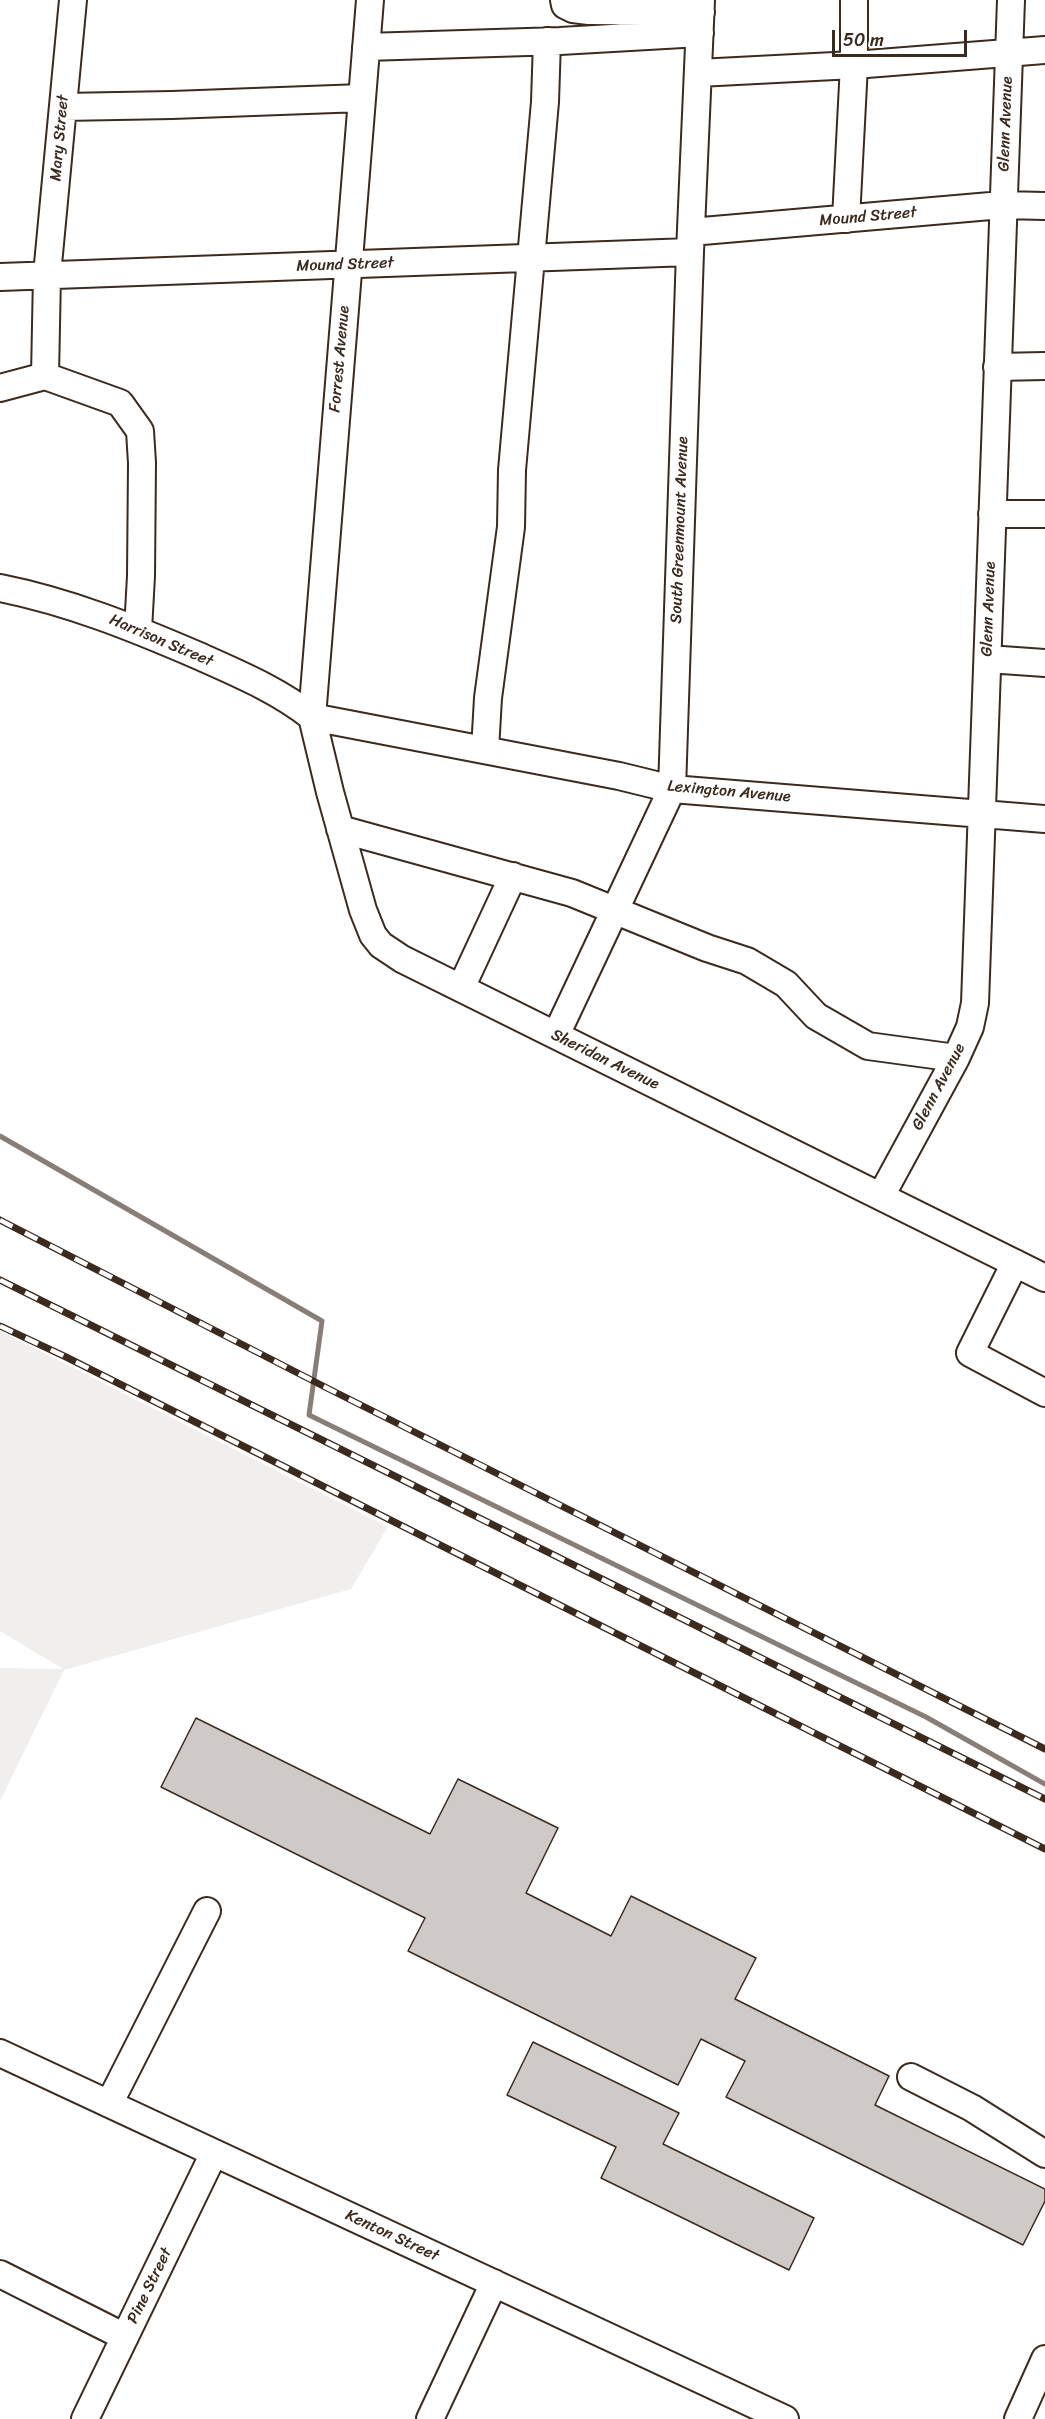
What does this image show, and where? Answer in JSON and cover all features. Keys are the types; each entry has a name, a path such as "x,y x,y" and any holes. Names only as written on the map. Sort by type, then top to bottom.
{"street":[{"name":"Mary Street","path":"45,376 47,275 73,0"},
{"name":"Forrest Avenue","path":"312,717 370,0"},
{"path":"564,0 566,5 573,9 701,15"},
{"path":"846,219 854,65 854,0"},
{"name":"Glenn Avenue","path":"881,1196 956,1058 970,1027 975,1003 1011,0"},
{"path":"366,47 547,41 701,15"},
{"name":"South Greenmount Avenue","path":"556,1035 672,789 690,242 701,15"},
{"path":"485,750 488,698 511,527 512,470 547,72 547,41"},
{"path":"698,73 854,65 967,54 1045,50"},
{"path":"63,107 362,98"},
{"name":"Mound Street","path":"0,277 531,258 690,242 846,219 1002,206 1045,206"},
{"path":"997,367 1045,366"},
{"path":"0,388 45,376 120,403 140,432 142,463 138,630"},
{"path":"992,514 1045,514"},
{"name":"Harrison Street","path":"0,588 39,596 95,613 138,630 276,692 312,717"},
{"path":"987,659 1045,663"},
{"name":"Lexington Avenue","path":"312,717 620,776 672,789 1045,819"},
{"name":"Sheridan Avenue","path":"312,717 363,910 373,935 381,945 402,959 1045,1278"},
{"path":"340,829 572,893 707,948 747,961 786,984 816,1016 868,1046 956,1058"},
{"path":"461,988 513,876"},
{"path":"1015,1263 970,1353 1045,1393"},
{"path":"109,2104 207,1911"},
{"name":"Kenton Street","path":"0,2053 777,2417"},
{"path":"911,2077 972,2108 1045,2154"},
{"name":"Pine Street","path":"85,2419 214,2153"},
{"path":"2,2280 125,2337"},
{"path":"430,2419 494,2283"},
{"path":"1018,2419 1045,2359"}],"shaded area":[{"path":"0,1331 388,1527 351,1589 64,1670 0,1801 0,1668 63,1669 0,1631"}],"building":[{"path":"196,1718 430,1834 458,1779 558,1828 526,1893 611,1936 631,1896 756,1958 735,1999 889,2076 875,2105 1045,2189 1045,2201 1023,2245 726,2097 745,2061 701,2039 678,2085 408,1951 425,1918 161,1787"},
{"path":"533,2042 679,2113 663,2144 814,2218 789,2270 601,2178 616,2147 507,2095"}],"waterway":[{"path":"0,1136 322,1321 309,1415 926,1717 1045,1784"}],"railway":[{"path":"0,1220 325,1387 1045,1749"},
{"path":"0,1280 1045,1799"},
{"path":"0,1326 66,1357 1045,1849"}]}
